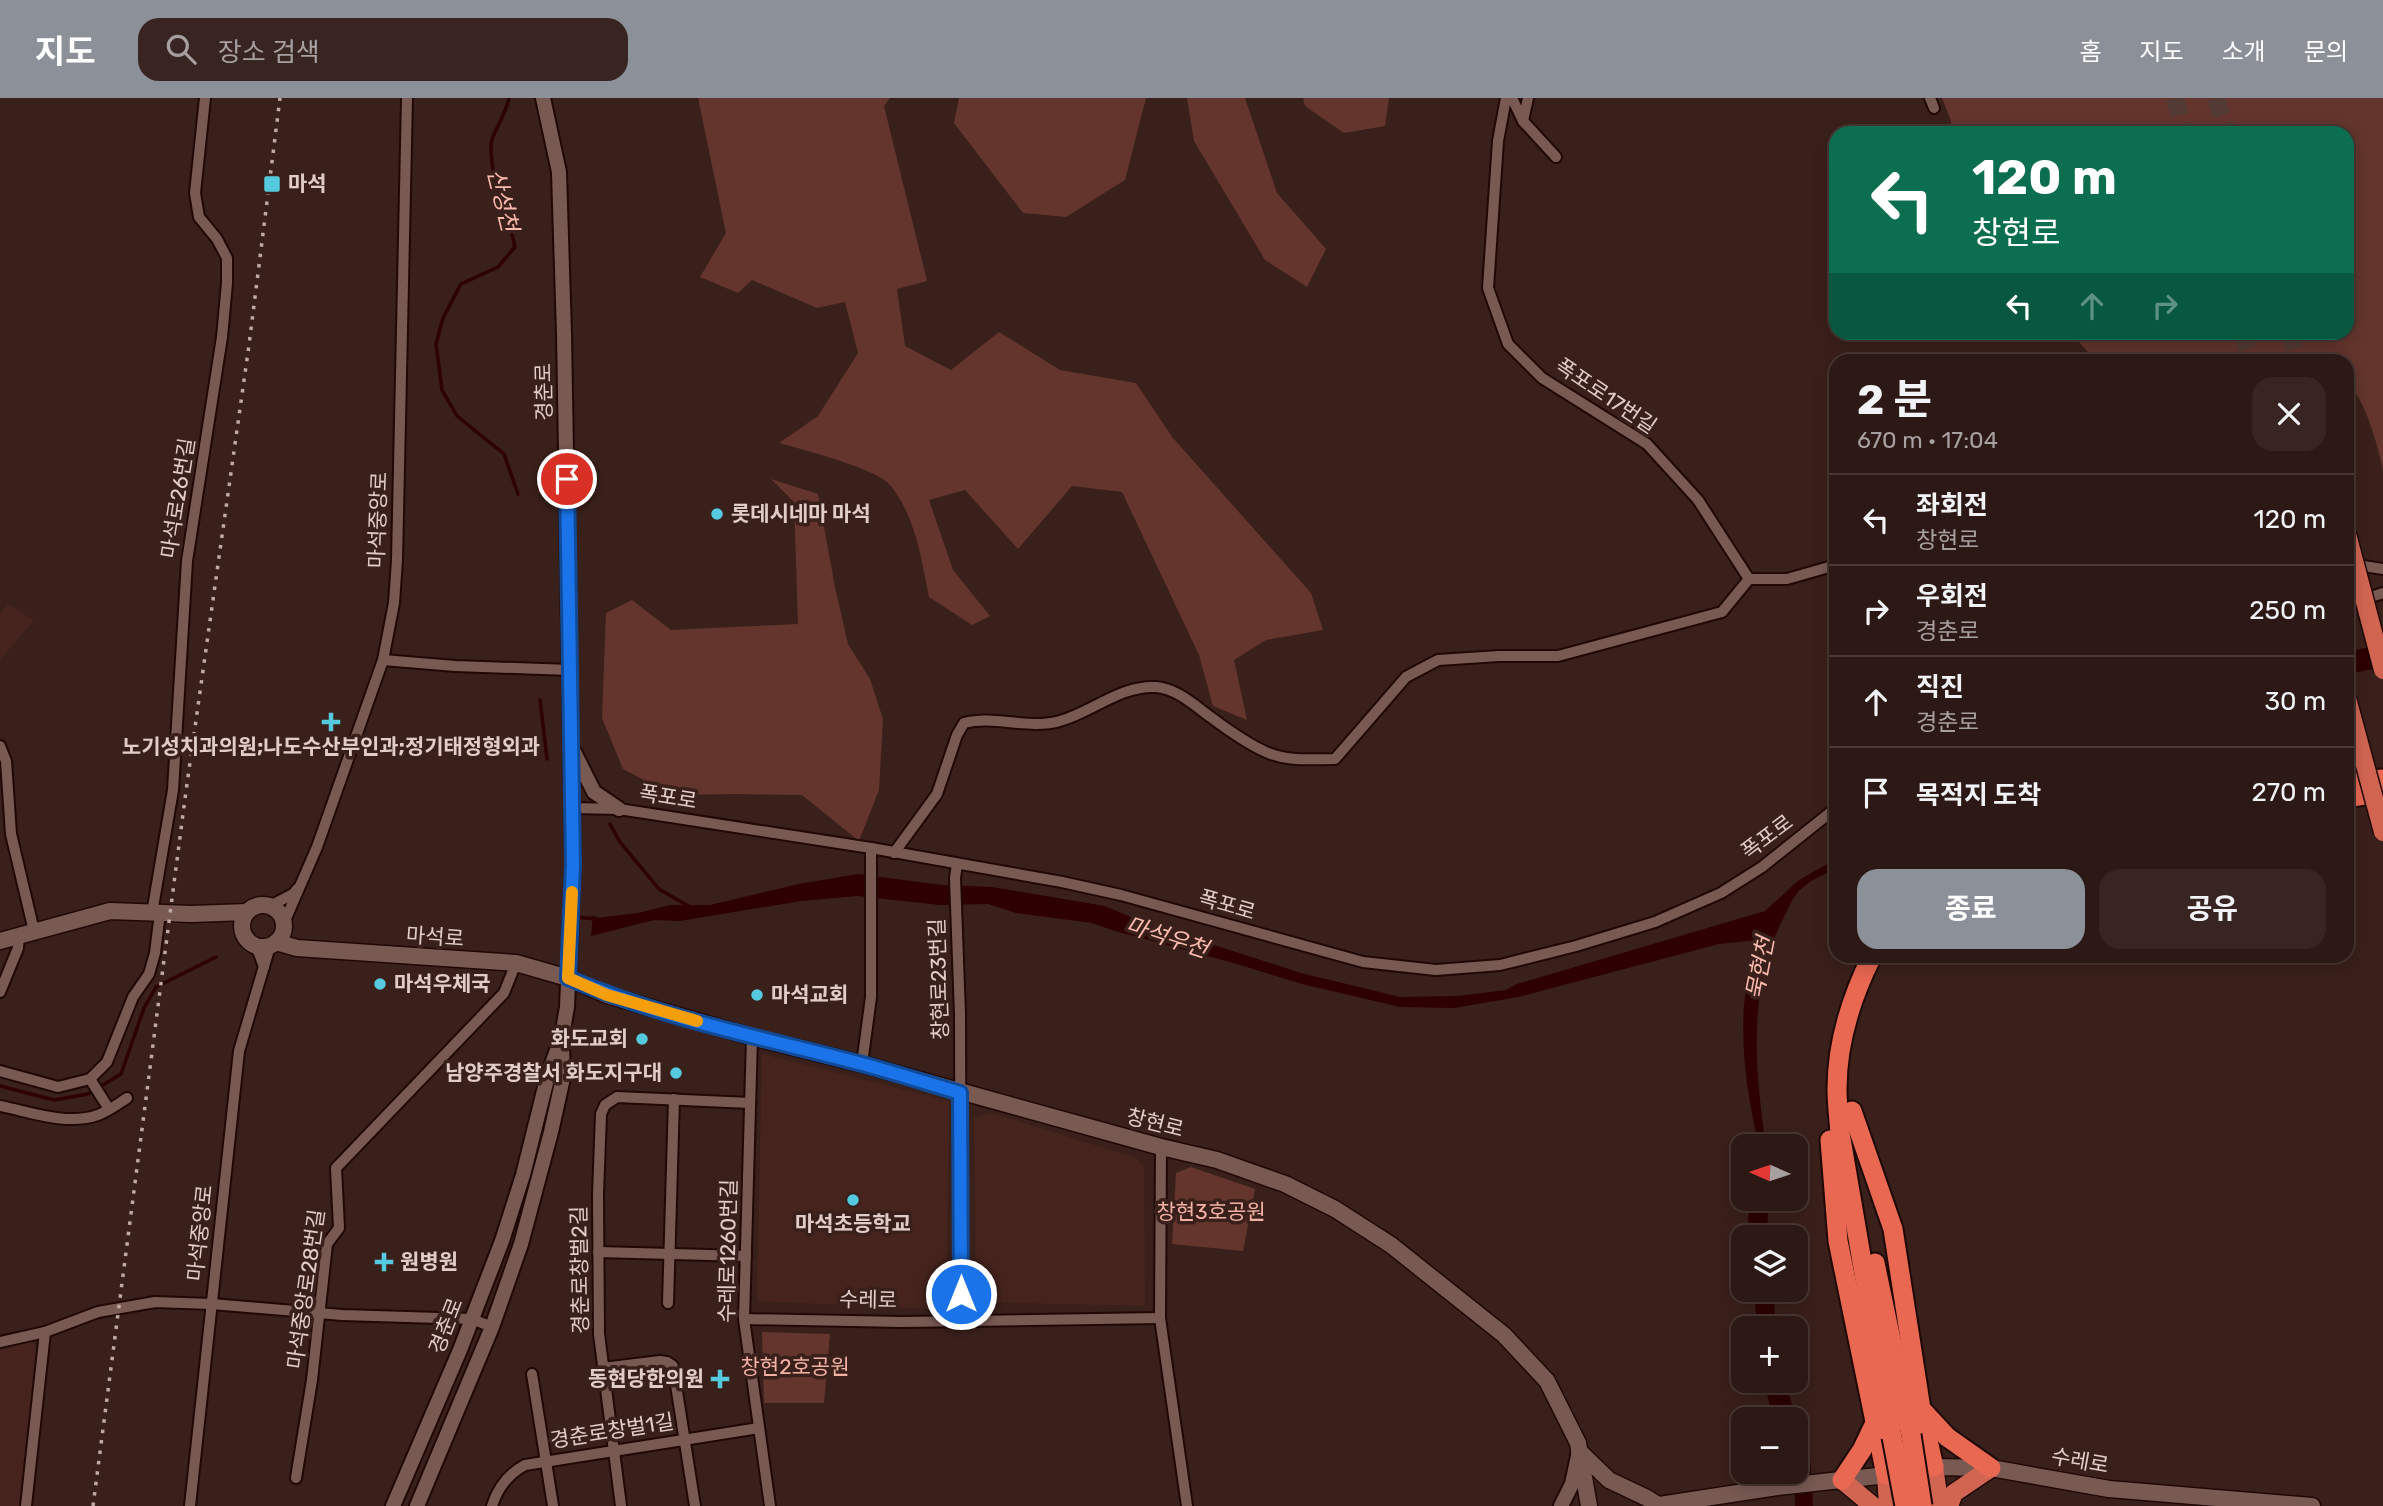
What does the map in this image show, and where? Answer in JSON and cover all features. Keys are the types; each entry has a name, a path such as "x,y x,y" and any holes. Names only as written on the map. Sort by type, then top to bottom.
{"highway":[{"path":"2354,560 2383,670"},
{"path":"2354,724 2383,832"},
{"path":"2354,781 2383,779"},
{"path":"2354,797 2383,792"},
{"path":"1869,963 1856,991 1843,1034 1830,1141 1838,1241 1886,1475 1888,1506"},
{"path":"1881,963 1864,1000 1849,1070 1856,1169 1901,1436 1905,1506"},
{"path":"1837,1087 1840,1133 1901,1436 1922,1506"},
{"path":"1852,1111 1893,1229 1921,1409 1940,1506"},
{"path":"1921,1409 1947,1437 1991,1468 1954,1493 1949,1506"},
{"path":"1874,1425 1862,1450 1842,1480 1874,1506"}],"main road":[{"path":"0,941 110,911 205,915 247,912 257,905 270,905 279,912 284,930 262,942 242,924 247,912"},
{"name":"마석로","path":"205,915 262,942 297,948 516,963 568,978"},
{"name":"창현로","path":"568,978 607,995 752,1037 1217,1160 1284,1184 1335,1209 1391,1245 1504,1335 1547,1381 1578,1443 1589,1506"},
{"path":"1579,1451 1609,1480 1647,1498 1655,1506"},
{"name":"수레로","path":"1655,1506 1934,1467 1991,1468 2109,1489 2312,1506"}],"street":[{"name":"마석로26번길","path":"91,1081 107,1062 133,997 149,974 155,953 156,913 173,790 187,561 222,337 227,283 227,258 217,239 199,217 195,193 205,98"},
{"name":"마석중앙로","path":"284,923 327,822 383,660 394,603 407,98"},
{"name":"경춘로","path":"393,1506 502,1241 523,1175 548,1075 562,1036 567,1007 572,896 572,808 559,172 543,98"},
{"name":"폭포로17번길","path":"1506,98 1498,141 1488,288 1508,344 1542,378 1647,444 1698,500 1749,579"},
{"path":"1512,98 1523,121 1556,157"},
{"path":"1523,121 1528,98"},
{"path":"2354,564 2383,569"},
{"path":"894,853 937,794 957,734 964,723 977,720 1029,724 1060,721 1127,692 1156,687 1182,695 1213,720 1267,752 1298,760 1335,759 1406,677 1438,660 1558,656 1722,612 1749,579 1787,579 1829,567"},
{"path":"2354,603 2383,593"},
{"path":"383,660 455,666 570,670"},
{"path":"0,746 6,761 11,834 27,933 0,992"},
{"path":"571,746 594,792 619,809"},
{"name":"폭포로","path":"572,808 619,809 871,848 1062,882 1121,895 1363,962 1436,970 1500,965 1655,922 1721,893 1762,867 1829,814"},
{"path":"862,1064 871,997 871,848"},
{"name":"창현로23번길","path":"957,864 955,878 961,1320"},
{"path":"270,905 293,894 302,885"},
{"name":"마석중앙로","path":"190,1506 239,1051 264,967 262,942"},
{"name":"마석중앙로28번길","path":"296,1478 320,1314 327,1244 338,1228 336,1168 504,993 516,963"},
{"name":"경춘로","path":"417,1506 492,1328 521,1244 563,1078 562,1036"},
{"name":"수레로1260번길","path":"752,1037 744,1318 770,1506"},
{"path":"0,1072 58,1087 91,1081 106,1105"},
{"name":"경춘로창벌2길","path":"621,1506 599,1334 598,1137 605,1105 617,1097 750,1103"},
{"path":"0,1106 68,1119 83,1118 106,1105 127,1098"},
{"path":"668,1303 674,1099"},
{"path":"1161,1147 1160,1318 1187,1506"},
{"path":"598,1252 746,1256"},
{"path":"0,1342 45,1332 98,1312 155,1302 212,1304 320,1314 472,1319 492,1328"},
{"name":"수레로","path":"744,1318 902,1322 1160,1318"},
{"path":"26,1506 45,1332"},
{"path":"603,1368 660,1361 673,1366 695,1506"},
{"path":"532,1374 553,1506"},
{"name":"경춘로창벌1길","path":"492,1506 503,1482 515,1470 525,1465 759,1428"},
{"path":"1561,1506 1572,1484 1579,1451"}],"shaded area":[{"path":"8,604 34,620 0,660 0,614"},
{"name":"마석초등학교","path":"762,1054 949,1101 946,1300 934,1309 757,1301"},
{"path":"991,1113 1137,1158 1144,1168 1145,1306 976,1302 974,1118"},
{"path":"32,1342 38,1350 20,1506 0,1506 0,1350"}],"green space":[{"path":"698,98 890,98 884,106 927,281 897,289 905,346 951,370 999,332 1060,370 1136,383 1173,438 1311,593 1323,630 1266,640 1234,660 1247,720 1213,706 1199,655 1122,492 1072,486 1018,549 965,490 929,500 953,570 990,616 972,625 929,597 912,524 890,485 855,466 779,443 818,416 858,353 845,302 817,308 752,280 738,293 700,277 726,233"},
{"path":"959,98 1146,98 1125,180 1066,217 1023,213 954,123"},
{"path":"1187,98 1245,98 1277,193 1326,249 1307,287 1265,260 1194,141"},
{"path":"1303,98 1389,98 1385,126 1344,133 1305,106"},
{"path":"1942,98 2383,98 2383,470 2365,411 2354,390 2354,354 2090,354 2077,340 2354,340 2354,126 1951,126"},
{"path":"771,479 818,494 848,644 870,679 883,719 879,790 859,841 802,795 672,795 623,769 602,718 606,613 632,600 671,630 798,624 794,502"},
{"name":"창현3호공원","path":"1191,1167 1255,1189 1243,1251 1172,1244 1176,1173"},
{"name":"창현2호공원","path":"762,1332 830,1334 824,1403 764,1403"}],"water":[{"path":"2383,644 2383,667 2354,673 2354,650"},
{"name":"묵현천","path":"1829,863 1829,872 1812,881 1794,897 1771,946 1764,973 1759,1002 1757,1060 1765,1134 1757,1134 1746,1071 1743,1021 1745,995 1756,946 1748,941 1719,944 1518,997 1454,1008 1400,1007 1302,984 1092,923 1016,913 988,904 940,905 857,896 801,901 680,921 654,920 591,936 593,915 597,918 638,913 670,905 710,905 799,884 858,874 942,885 992,887 1105,906 1170,934 1208,943 1301,973 1400,997 1457,996 1506,990 1517,984 1765,911 1799,880"},
{"path":"1749,1211 1768,1211 1767,1225 1750,1225"},
{"path":"1755,1302 1774,1302 1775,1316 1756,1316"},
{"path":"1767,1393 1788,1393 1793,1407 1770,1407"},
{"path":"1808,1448 1813,1506 1795,1506 1795,1484 1808,1484"}],"waterway":[{"name":"산성천","path":"509,98 492,140 491,158 515,247 498,267 461,284 443,318 436,344 442,390 457,416 504,454 518,494"},
{"name":"산성천","path":"540,700 547,759"},
{"name":"산성천","path":"610,824 620,842 659,889 690,907"},
{"name":"마석우천","path":"573,917 597,919"},
{"name":"마석우천","path":"0,1086 54,1100 88,1094 121,1074 144,1008 156,987 216,957"}],"tunnel":[{"path":"2175,98 2183,126"},
{"path":"2216,98 2225,126"},
{"path":"2244,340 2248,354"},
{"path":"2292,340 2296,354"}],"railway":[{"path":"93,1506 280,98"}],"slow traffic":[{"path":"572,892 568,978 607,995 697,1021"}],"place":[{"name":"마석","path":"272,184"},
{"name":"롯데시네마 마석","path":"717,514"},
{"name":"노기성치과의원;나도수산부인과;정기태정형외과","path":"331,722"},
{"name":"마석우체국","path":"380,984"},
{"name":"마석교회","path":"757,995"},
{"name":"화도교회","path":"642,1039"},
{"name":"남양주경찰서 화도지구대","path":"676,1073"},
{"name":"마석초등학교","path":"853,1200"},
{"name":"원병원","path":"384,1262"},
{"name":"동현당한의원","path":"720,1379"}],"route":[{"path":"567,479 573,865 568,978 607,995 960,1093 961,1294"}]}
